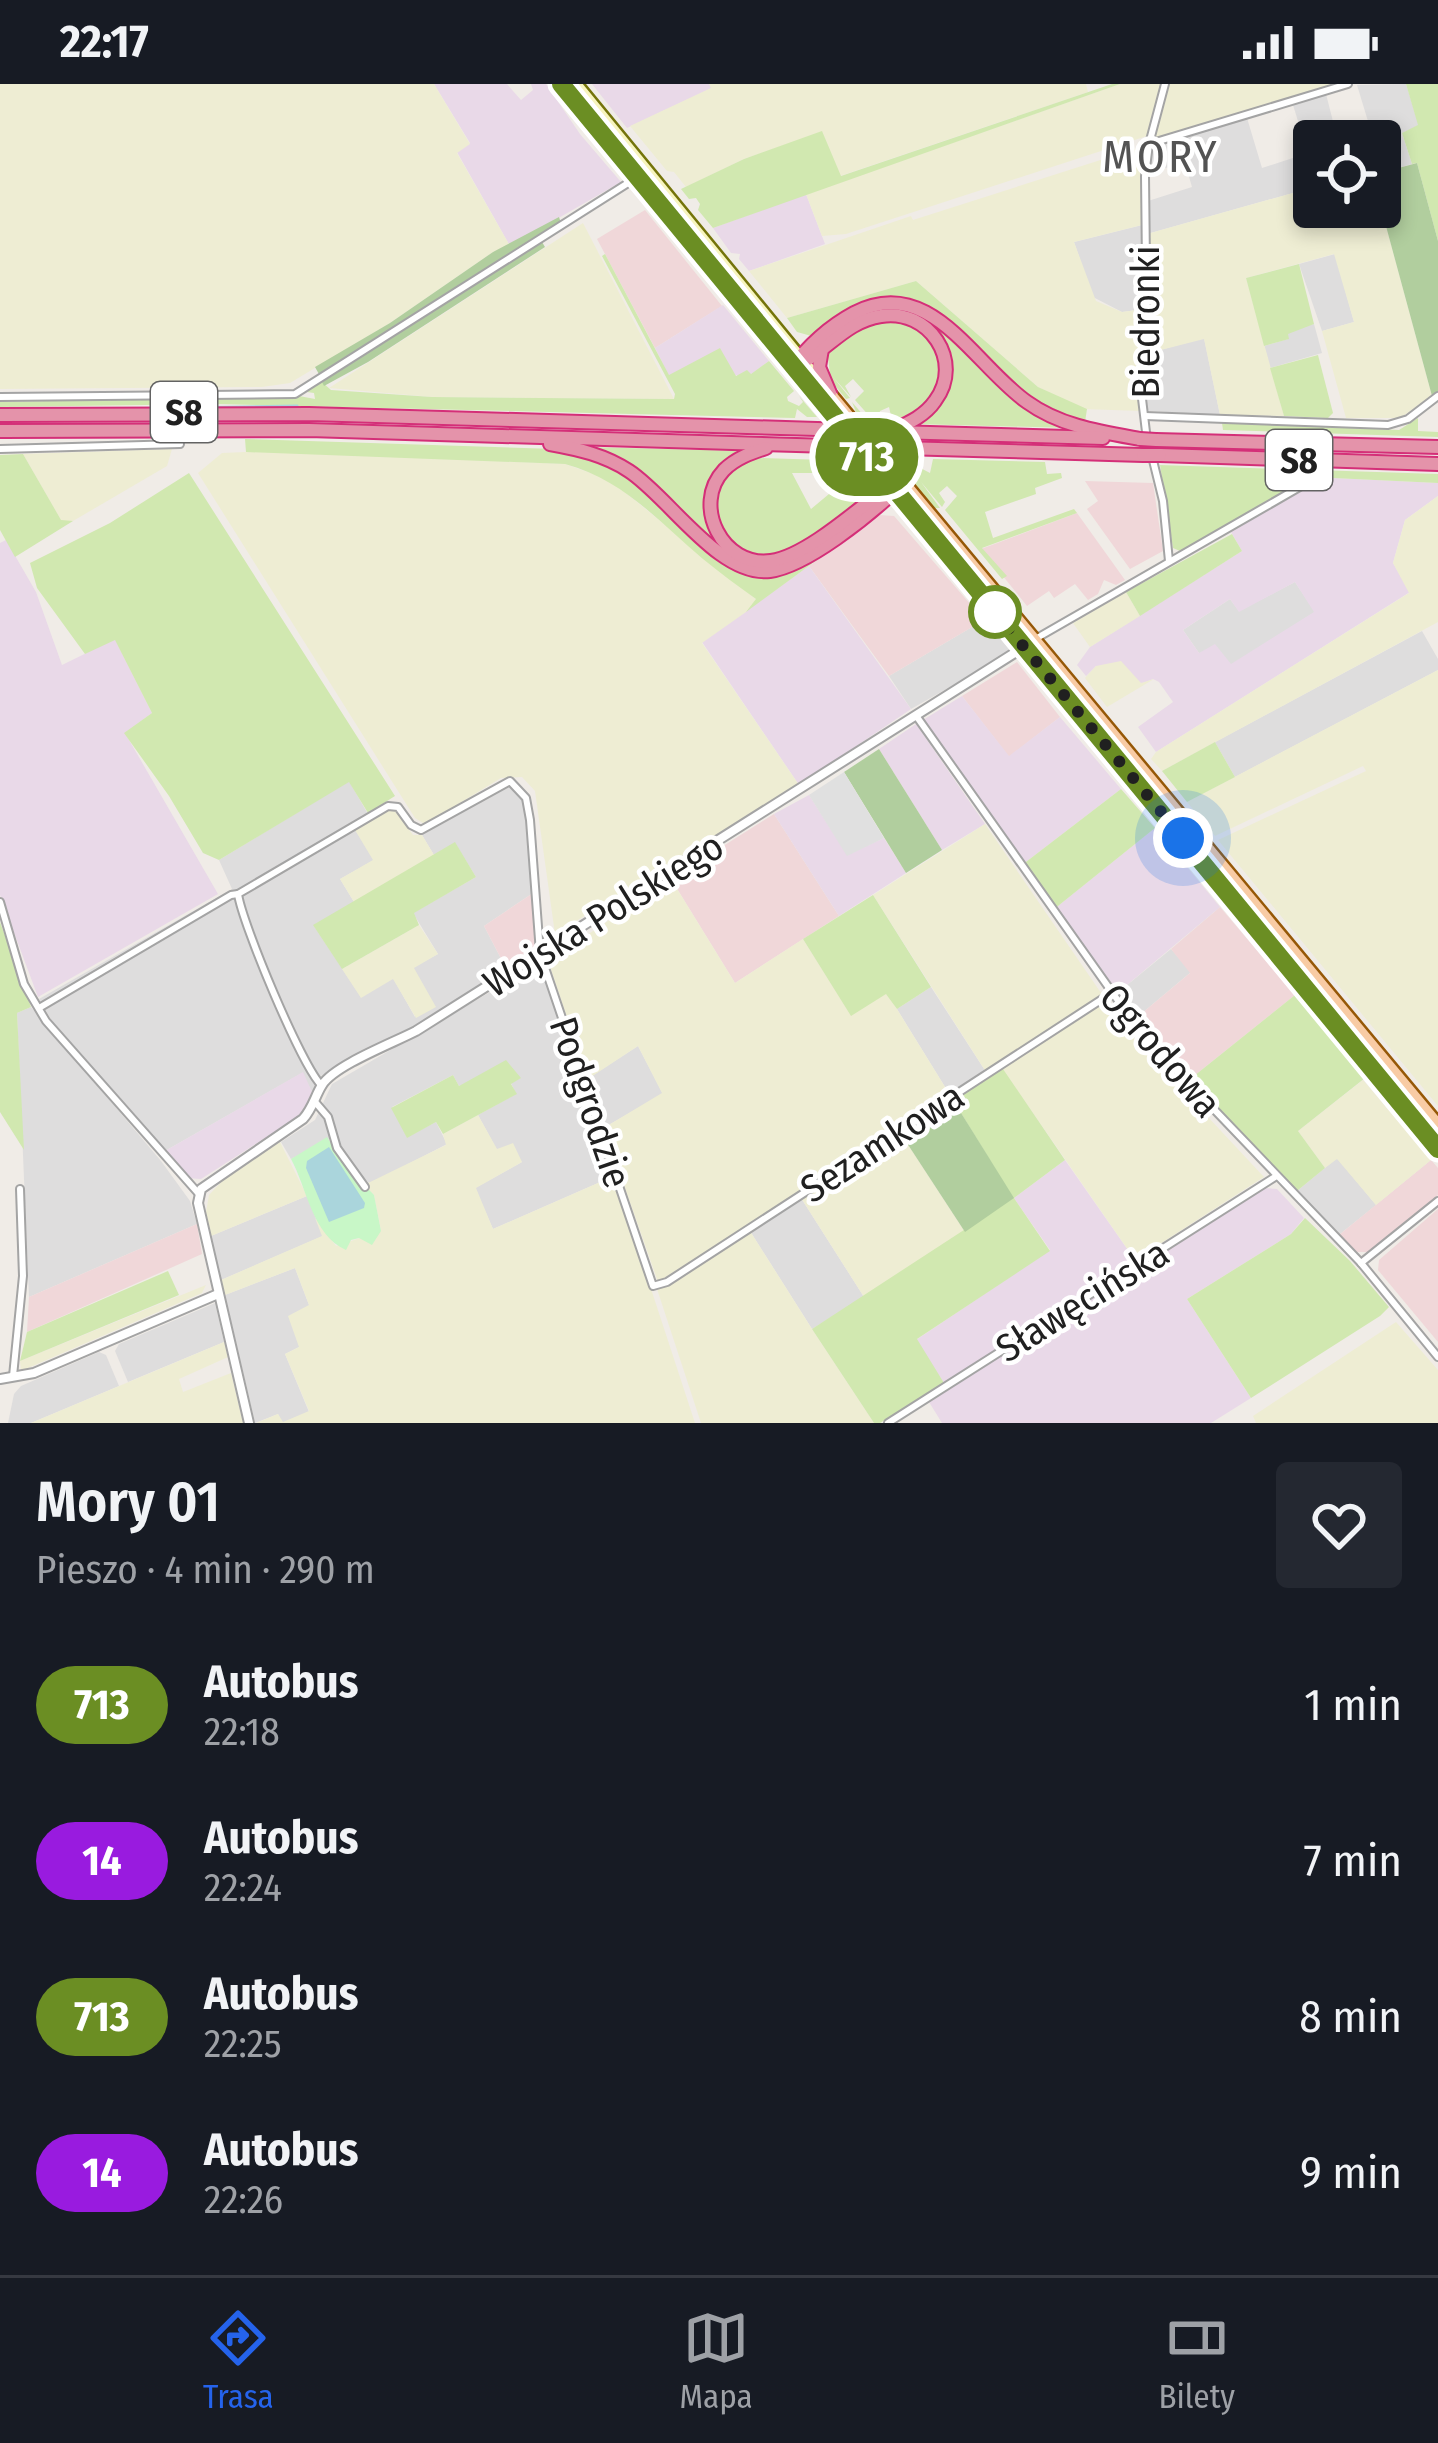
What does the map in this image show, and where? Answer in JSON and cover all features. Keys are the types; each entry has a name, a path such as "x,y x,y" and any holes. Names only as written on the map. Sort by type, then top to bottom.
{"highway":[{"path":"799,362 857,312 876,305 904,304 937,318 1012,390 1042,412 1140,439"},
{"path":"799,362 859,322 883,315 911,318 932,333 945,359 944,386 928,410 889,432"},
{"path":"823,349 819,371 830,393"},
{"name":"S8","path":"0,415 288,414 1438,447"},
{"name":"S8","path":"0,430 182,428 1438,464"},
{"path":"514,436 586,451 625,468 728,560 760,571 781,568 809,555 896,485"},
{"path":"778,445 736,460 713,490 713,522 722,540 740,556 760,562 788,556 896,485"},
{"path":"868,458 875,482 873,497"}],"main road":[{"path":"562,84 636,178 830,393 896,485 1438,1124"},
{"path":"577,84 799,362 868,458 896,485"},
{"path":"1029,643 1438,1149"}],"street":[{"name":"Biedronki","path":"1165,84 1148,144 1144,196 1147,353 1140,382 1163,501 1169,561"},
{"path":"1148,144 1348,84"},
{"path":"0,398 295,394 636,178"},
{"path":"1145,416 1388,425 1408,418 1438,397"},
{"path":"0,449 180,444"},
{"path":"1029,643 1305,484"},
{"name":"Wojska Polskiego","path":"322,1086 334,1074 416,1031 1029,643"},
{"name":"Ogrodowa","path":"917,717 1110,994 1170,1066 1361,1263 1438,1357"},
{"name":"Podgrodzie","path":"238,894 388,806 398,807 421,830 502,783 517,785 526,798 530,820 540,953 653,1286"},
{"path":"38,1009 238,894 301,1050 322,1086 303,1119 199,1194"},
{"path":"0,902 24,984 38,1009 199,1194 249,1423"},
{"name":"Sezamkowa","path":"653,1286 668,1282 1110,994"},
{"path":"316,1103 328,1117 337,1148 365,1187"},
{"name":"Sławęcińska","path":"888,1423 1275,1177"},
{"path":"13,1380 23,1276 20,1189"},
{"path":"1361,1263 1438,1201"},
{"path":"0,1379 13,1380 218,1294"}],"shaded area":[{"path":"434,84 507,84 521,100 533,90 531,84 546,84 621,182 510,246 457,152 470,143"},
{"path":"592,84 709,84 712,88 627,128"},
{"path":"1406,84 1419,126 1402,133 1412,164 1401,167 1401,120 1368,120 1357,85"},
{"path":"1326,94 1333,120 1298,120 1293,105"},
{"path":"1247,118 1262,168 1293,158 1293,193 1147,234 1148,201 1192,187 1185,163 1150,172 1152,144"},
{"path":"806,194 825,244 749,271 740,254 731,253 713,228"},
{"path":"645,210 722,306 655,348 597,239"},
{"path":"1142,225 1142,273 1136,277 1143,285 1144,309 1122,312 1093,297 1074,242"},
{"path":"1335,254 1354,322 1322,331 1299,264"},
{"path":"723,305 769,361 750,375 669,376 655,348"},
{"path":"1314,324 1322,353 1270,368 1264,346"},
{"path":"1204,338 1220,415 1149,411 1141,381 1149,353"},
{"path":"1312,477 1438,483 1438,496 1405,520 1393,563 1410,592 1156,752 1138,727 1173,702 1159,682 1153,679 1141,684 1096,666 1086,676 1077,665 1090,647 1242,551 1227,525","holes":["1295,582 1314,612 1231,664 1215,644 1199,653 1183,630 1230,599 1239,612"]},
{"path":"1085,481 1153,483 1163,551 1130,569 1087,509 1098,501"},
{"path":"1077,513 1125,580 1116,585 1104,580 1098,594 1088,600 1075,584 1054,598 1049,591 1027,606 981,549"},
{"path":"879,515 894,516 984,620 889,676 809,566"},
{"path":"6,540 36,592 62,665 115,639 152,713 125,733 218,894 38,997 0,895 0,543"},
{"path":"809,566 911,709 799,785 702,642"},
{"path":"1295,582 1315,612 1231,665 1199,653 1183,630 1230,599 1239,611"},
{"path":"984,620 1009,648 1008,654 911,709 889,676"},
{"path":"1422,631 1438,659 1438,670 1235,777 1215,742"},
{"path":"1017,662 1060,717 1009,757 962,696"},
{"path":"962,696 1009,756 1060,717 1121,789 1022,865 923,720"},
{"path":"916,724 985,824 942,850 879,749"},
{"path":"844,772 884,838 847,856 809,795"},
{"path":"349,781 372,821 356,831 374,860 340,879 354,902 314,926 361,997 393,978 415,1017 414,967 438,954 413,913 476,877 455,843 434,855 422,835 510,785 523,798 536,891 484,926 507,970 321,1076 312,1092 302,1073 165,1151 53,1023 39,999 232,889 219,860"},
{"path":"809,795 847,855 884,838 906,873 839,916 774,814"},
{"path":"774,814 839,916 735,983 671,879"},
{"path":"1155,828 1220,907 1115,995 1053,910"},
{"path":"536,891 538,951 507,970 484,926"},
{"path":"1220,907 1295,995 1189,1080 1135,1019 1190,973 1171,949"},
{"path":"1171,949 1191,972 1135,1019 1115,995"},
{"path":"540,963 582,1082 638,1046 663,1094 598,1131 614,1176 493,1229 475,1188 522,1162 497,1150 478,1115 516,1094 511,1083 520,1078 511,1070 459,1086 453,1075 392,1107 407,1137 436,1122 447,1144 370,1184 352,1166 335,1136 291,1159 281,1142 315,1120 332,1084"},
{"path":"931,987 986,1072 950,1095 897,1009"},
{"path":"31,1007 161,1161 190,1201 197,1224 29,1297 17,1013"},
{"path":"303,1072 312,1092 301,1115 201,1179 186,1178 165,1151"},
{"path":"1337,1158 1376,1205 1340,1234 1297,1191"},
{"path":"1065,1160 1135,1260 944,1383 916,1340 1050,1250 1014,1198"},
{"path":"1431,1160 1438,1168 1438,1195 1368,1252 1357,1252 1339,1235"},
{"path":"1264,1188 1277,1189 1304,1218 1291,1234 1187,1299 1251,1398 1211,1423 942,1423 929,1402"},
{"path":"307,1196 323,1236 221,1280 211,1236"},
{"path":"801,1198 864,1297 812,1329 750,1231"},
{"path":"1438,1209 1438,1342 1378,1270 1379,1260"},
{"path":"197,1224 202,1254 27,1332 29,1297"},
{"path":"295,1268 309,1305 299,1347 285,1354 309,1412 282,1423 278,1414 255,1423 225,1295"},
{"path":"215,1303 224,1342 128,1382 115,1351 119,1344"},
{"path":"99,1352 106,1355 119,1386 31,1423 8,1423 14,1394 21,1386"}],"green space":[{"path":"0,84 434,84 470,144 457,153 510,246 493,252 390,323 290,383 0,389"},
{"path":"709,84 1086,84 1088,92 840,176 822,132 744,159 686,187 630,126 711,88"},
{"path":"1120,84 1163,84 1147,136 846,234 822,236 806,194"},
{"path":"1120,84 713,228 698,210 696,198 689,199 681,189 744,159 822,131 841,176"},
{"path":"1167,84 1339,84 1155,139"},
{"path":"1406,84 1438,84 1438,241 1417,163 1412,164 1402,133 1418,125"},
{"path":"1138,148 1143,157 1142,225 1074,242 1096,301 1122,312 1144,309 1145,353 1138,386 1141,411 1083,409 1038,387 916,281 787,318 749,271 911,216 913,220"},
{"path":"1417,163 1438,241 1438,391 1432,396 1386,228 1401,228 1401,167"},
{"path":"1293,193 1293,228 1386,228 1432,396 1400,418 1346,418 1322,331 1354,322 1334,254 1246,278 1284,416 1220,415 1204,339 1149,353 1147,234"},
{"path":"559,217 561,223 320,376 315,367 390,323 493,252"},
{"path":"583,223 674,399 432,397 329,388"},
{"path":"542,242 545,247 324,386 322,382"},
{"path":"605,254 669,375 720,348 736,376 747,370 751,374 769,361 794,391 788,401 799,406 803,402 799,396 817,417 807,417 797,409 795,418 217,404 0,407 0,402 315,399 314,393 307,392 322,382 331,390 432,397 674,399"},
{"path":"1299,264 1314,324 1288,334 1289,339 1264,346 1246,278"},
{"path":"916,281 1038,387 1087,409 1085,422 1045,406 1012,382 957,327 929,307 898,299 861,307 815,337 797,332 787,318"},
{"path":"902,309 926,316 986,373 1071,428 914,424 944,395 950,363 935,333"},
{"path":"893,318 930,341 942,372 939,388 914,413 892,420 889,407 880,411 878,419 871,418 855,400 864,391 853,379 845,386 851,397 833,377 850,398 846,399 824,372 823,355 830,374 827,349 857,328"},
{"path":"1318,355 1333,413 1328,418 1284,416 1270,368"},
{"path":"852,402 911,471 905,460 930,473 933,459 1045,462 1047,474 1061,473 1062,478 1035,488 1036,494 985,512 993,538 1074,509 1077,513 982,548 1007,576 1002,579 945,510 957,496 947,486 939,493 945,502 942,507 921,482 940,508 933,508"},
{"path":"1418,418 1418,431 1438,432 1438,437 1223,430 1222,423 1399,430"},
{"path":"245,439 556,449 616,467 643,486 717,558 817,560 746,612 756,599 639,503 586,471 565,464 246,452"},
{"path":"586,447 745,451 709,494 707,517 721,547 667,497"},
{"path":"172,449 167,466 73,521 61,521 23,454"},
{"path":"222,453 565,464 610,480 757,600 702,643 799,785 555,934 535,791 522,777 501,778 432,820 423,823 415,818 198,473"},
{"path":"23,454 61,520 73,521 15,557 0,530 0,455"},
{"path":"758,458 825,460 823,473 792,473 811,509 847,479 852,485 862,478 855,467 863,471 859,464 865,467 871,491 866,485 869,495 794,547 760,556 741,551 726,538 716,502 721,483 735,468"},
{"path":"1160,465 1438,474 1438,483 1312,477 1180,551 1173,548"},
{"path":"189,473 395,796 368,813 349,782 219,860 203,853 124,733 152,713 115,640 85,654 37,588 30,563 110,523"},
{"path":"1438,496 1438,622 1162,771 1151,759 1156,752 1409,593 1393,563 1405,520"},
{"path":"1232,534 1242,551 1140,616 1126,592"},
{"path":"1126,592 1140,616 1090,647 1073,623"},
{"path":"1121,661 1141,683 1154,679 1107,707 1085,678 1096,666"},
{"path":"1438,670 1438,1106 1218,840 1366,771 1363,766 1215,836 1187,802"},
{"path":"1063,686 1332,1005 1365,1048"},
{"path":"1215,742 1235,777 1187,802 1162,771"},
{"path":"879,749 942,850 906,873 844,772"},
{"path":"1121,789 1155,828 1053,910 1022,865"},
{"path":"393,808 413,835 422,835 434,855 354,902 340,879 373,860 355,830"},
{"path":"985,824 1099,990 1264,1177 1135,1260 999,1064 986,1072 873,895"},
{"path":"455,842 476,877 414,913 419,925 342,969 313,925"},
{"path":"671,879 735,983 803,939 851,1015 887,993 950,1095 658,1282 605,1131 662,1093 638,1046 588,1079 548,961"},
{"path":"873,895 931,987 897,1009 886,994 851,1016 803,939"},
{"path":"0,922 31,1007 17,1013 24,1150 0,1112"},
{"path":"419,925 438,954 414,968 436,1007 416,1018 393,979 361,998 342,969"},
{"path":"1295,995 1365,1078 1298,1131 1325,1168 1297,1191 1189,1080"},
{"path":"506,1060 521,1078 511,1084 517,1094 443,1134 436,1122 407,1138 391,1108 453,1075 459,1086"},
{"path":"1003,1069 1065,1160 1014,1198 1050,1251 917,1339 944,1383 874,1423 812,1329 1013,1198 953,1100"},
{"path":"1363,1080 1431,1160 1376,1205 1337,1159 1325,1168 1298,1131"},
{"path":"953,1100 1014,1198 965,1232 901,1134"},
{"path":"478,1115 497,1149 513,1143 522,1162 476,1188 493,1229 614,1176 695,1423 256,1423 278,1414 283,1422 309,1411 285,1354 299,1347 288,1316 309,1305 295,1268 225,1295 221,1280 322,1236 315,1218 336,1246 381,1231 374,1195 364,1185 446,1145 443,1134"},
{"path":"901,1134 965,1232 864,1297 801,1198"},
{"path":"327,1137 344,1164 374,1195 381,1231 372,1245 359,1238 351,1240 346,1250 325,1234 312,1210 291,1159"},
{"path":"280,1142 307,1196 211,1236 206,1212 209,1195 225,1178"},
{"path":"1305,1218 1389,1307 1251,1398 1187,1299 1291,1234"},
{"path":"750,1231 874,1423 701,1423 657,1289"},
{"path":"168,1271 179,1295 20,1361 27,1332"},
{"path":"206,1285 202,1293 21,1371 20,1361"},
{"path":"1396,1322 1438,1370 1438,1423 1256,1423 1253,1416"},
{"path":"224,1342 228,1357 179,1379 183,1392 231,1373 243,1423 31,1423"}],"water":[{"path":"329,1147 365,1203 364,1208 329,1222 306,1168 307,1161"}],"waterway":[{"path":"122,409 297,406"}],"bus line":[{"name":"713","path":"561,84 1438,1149"}],"district":[{"name":"MORY","path":"1161,156"}],"route":[{"path":"995,612 1183,838"}]}
